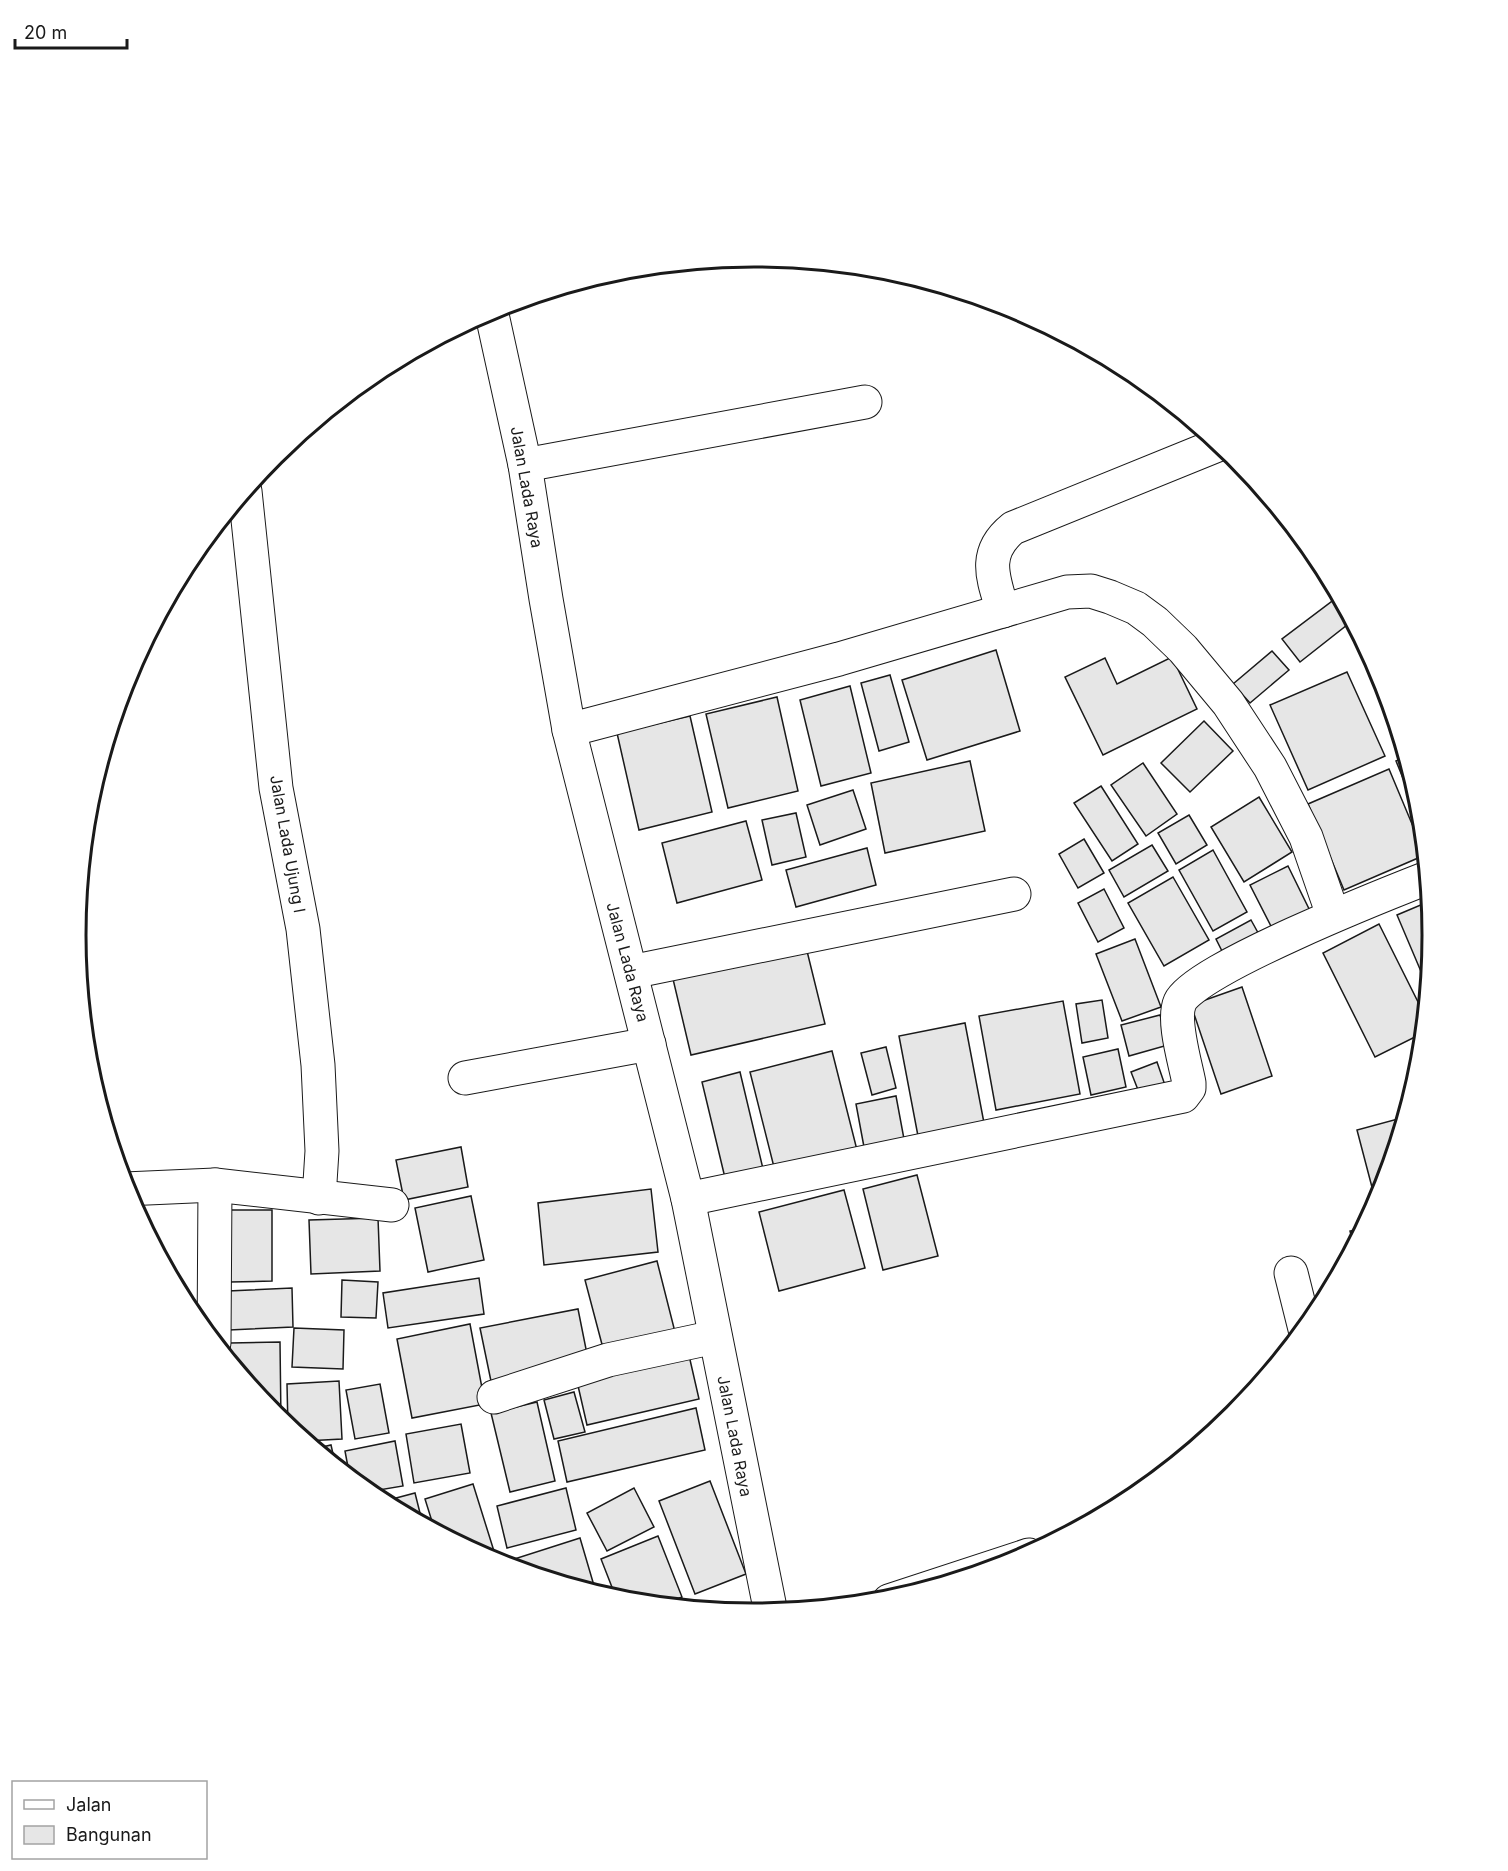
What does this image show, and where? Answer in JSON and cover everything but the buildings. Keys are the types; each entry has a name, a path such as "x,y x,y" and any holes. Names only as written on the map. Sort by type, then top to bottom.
{"main road":[{"name":"Jalan Lada Raya","path":"493,320 525,465 569,730 688,1199 769,1604"},
{"path":"525,465 864,402"},
{"path":"1003,611 991,567 997,546 1013,528 1025,521 1211,448"},
{"name":"Jalan Lada Ujung I","path":"246,501 276,788 303,929 318,1065 322,1151 319,1198"},
{"path":"569,730 839,659 1067,592 1091,591 1136,608 1155,621 1183,649 1228,704 1270,767 1306,837 1333,915"},
{"path":"688,1199 1183,1096 1187,1093 1189,1083 1177,1013 1184,994 1192,987 1243,959 1333,915 1420,881"},
{"path":"631,972 1014,894"},
{"path":"465,1078 649,1044"},
{"path":"214,1329 215,1185"},
{"path":"135,1189 215,1185 392,1205"},
{"path":"1291,1273 1302,1318"},
{"path":"494,1397 608,1360 715,1336"}]}
